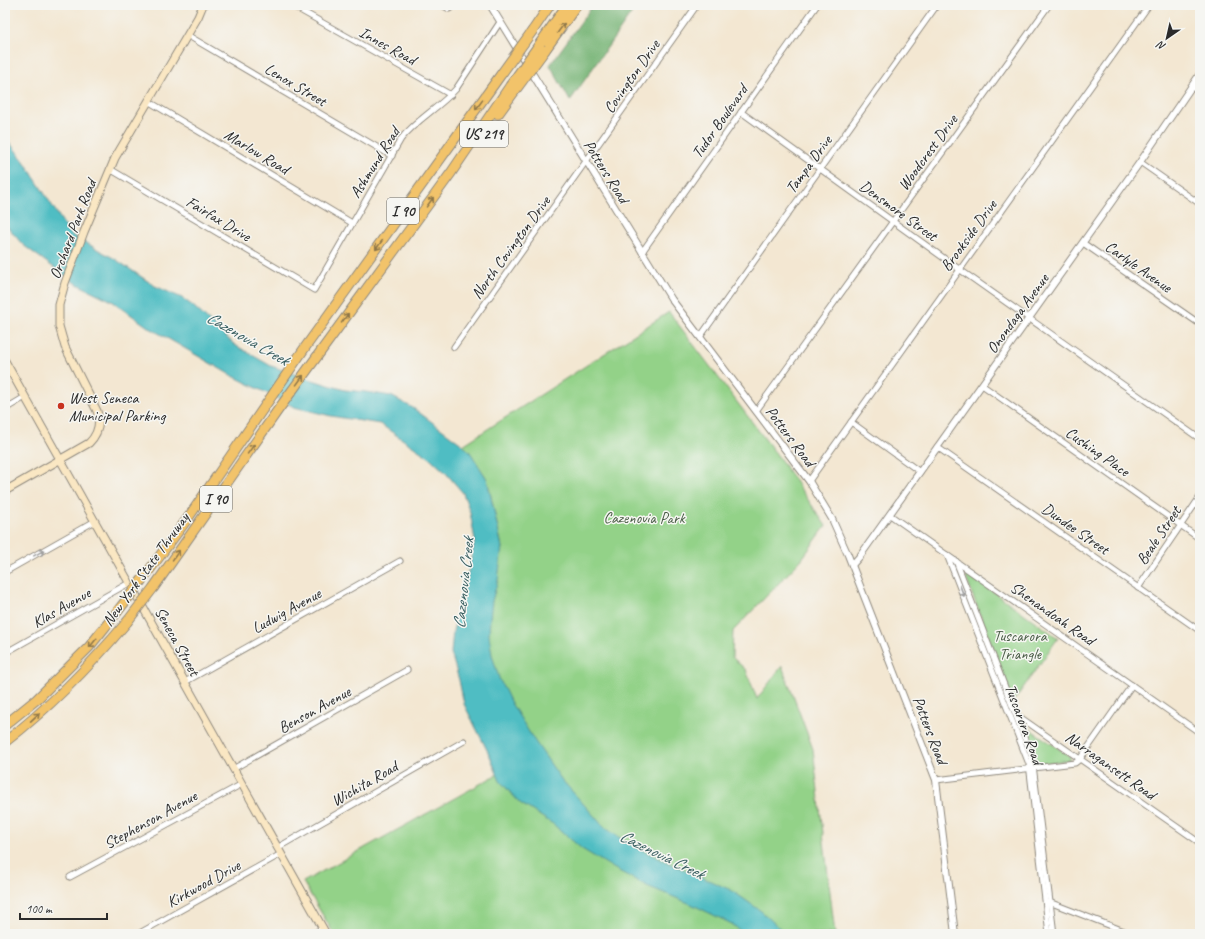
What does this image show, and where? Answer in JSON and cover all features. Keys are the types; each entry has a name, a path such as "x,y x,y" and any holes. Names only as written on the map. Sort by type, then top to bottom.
{"highway":[{"name":"New York State Thruway","path":"5,724 36,699 89,647 145,576 267,404 304,349 550,5"},
{"path":"543,46 567,5"},
{"name":"US 219","path":"451,173 468,156 512,89 543,46 578,5"},
{"name":"New York State Thruway","path":"5,742 67,688 96,659 127,622 154,587 278,410 451,173"}],"main road":[{"name":"Orchard Park Road","path":"5,492 89,443 97,433 99,422 97,411 65,347 59,321 59,305 65,283 110,168 198,17 203,5"},
{"name":"Seneca Street","path":"5,361 324,931"}],"street":[{"name":"Innes Road","path":"291,5 451,95"},
{"path":"442,5 448,8 455,5"},
{"name":"Potters Road","path":"490,5 672,300 809,481 832,519 852,565 936,780 955,934"},
{"name":"Covington Drive","path":"586,162 697,5"},
{"name":"Tudor Boulevard","path":"642,252 817,5"},
{"name":"Tampa Drive","path":"700,338 937,5"},
{"name":"Woodcrest Drive","path":"756,411 1049,5"},
{"name":"Brookside Drive","path":"809,481 1149,5"},
{"name":"Ashmund Road","path":"314,290 352,223 409,130 420,119 451,95 460,85 500,22"},
{"name":"Lenox Street","path":"187,35 392,156"},
{"name":"Onondaga Avenue","path":"852,565 890,515 1083,243 1200,74"},
{"path":"1191,86 1200,92"},
{"name":"Marlow Road","path":"148,101 352,223"},
{"name":"Densmore Street","path":"741,112 1029,319 1200,439"},
{"name":"North Covington Drive","path":"454,347 586,162"},
{"path":"1140,162 1200,204"},
{"name":"Fairfax Drive","path":"110,168 314,290"},
{"name":"Carlyle Avenue","path":"1083,243 1200,324"},
{"name":"Cushing Place","path":"982,385 1200,539"},
{"path":"5,409 25,398"},
{"path":"850,422 920,472"},
{"name":"Dundee Street","path":"937,447 1200,631"},
{"name":"Beale Street","path":"1138,588 1200,497"},
{"name":"Shenandoah Road","path":"890,515 1200,733"},
{"path":"5,572 95,522"},
{"name":"Tuscarora Road","path":"948,555 1032,768"},
{"name":"Ludwig Avenue","path":"185,682 400,561"},
{"name":"Tuscarora Road","path":"956,561 1032,757 1032,768 1048,902 1054,934"},
{"name":"Klas Avenue","path":"5,653 129,583"},
{"name":"Benson Avenue","path":"233,769 407,670"},
{"path":"936,780 1075,763 1080,759 1132,685"},
{"name":"Narragansett Road","path":"1008,709 1200,843"},
{"name":"Wichita Road","path":"279,851 464,741"},
{"name":"Stephenson Avenue","path":"70,877 242,784"},
{"name":"Kirkwood Drive","path":"138,934 279,851"},
{"path":"1048,902 1132,934"},
{"name":"Tuscarora Road","path":"1048,902 1049,934"},
{"path":"313,934 324,931"}],"green space":[{"path":"593,5 637,5 570,101 550,65"},
{"name":"Cazenovia Park","path":"669,312 780,459 826,526 801,560 733,631 732,657 746,670 757,699 782,666 813,749 835,934 334,934 303,882 509,768 483,630 502,547 487,479 463,445"},
{"name":"Tuscarora Triangle","path":"967,575 970,575 1058,638 1016,698 1013,700 966,578"},
{"path":"1026,728 1070,756 1070,760 1037,764 1025,730"}],"water":[{"path":"5,137 24,161 70,234 115,259 155,286 182,298 193,306 235,345 271,366 345,390 391,396 413,408 463,445 470,452 487,479 502,547 498,580 492,601 490,618 489,635 492,655 499,678 511,703 534,740 561,779 604,827 629,844 731,890 761,911 786,934 744,934 732,924 691,904 647,886 615,869 582,849 553,824 520,803 500,781 490,756 464,704 451,653 453,631 462,599 475,540 470,512 463,493 445,472 430,458 380,424 331,416 294,407 229,374 148,327 112,301 75,283 23,245 5,224"}],"place":[{"name":"West Seneca Municipal Parking","path":"61,406"}],"water label":[{"name":"Cazenovia Creek","path":"248,338"},
{"name":"Cazenovia Creek","path":"463,583"},
{"name":"Cazenovia Creek","path":"662,854"}]}
